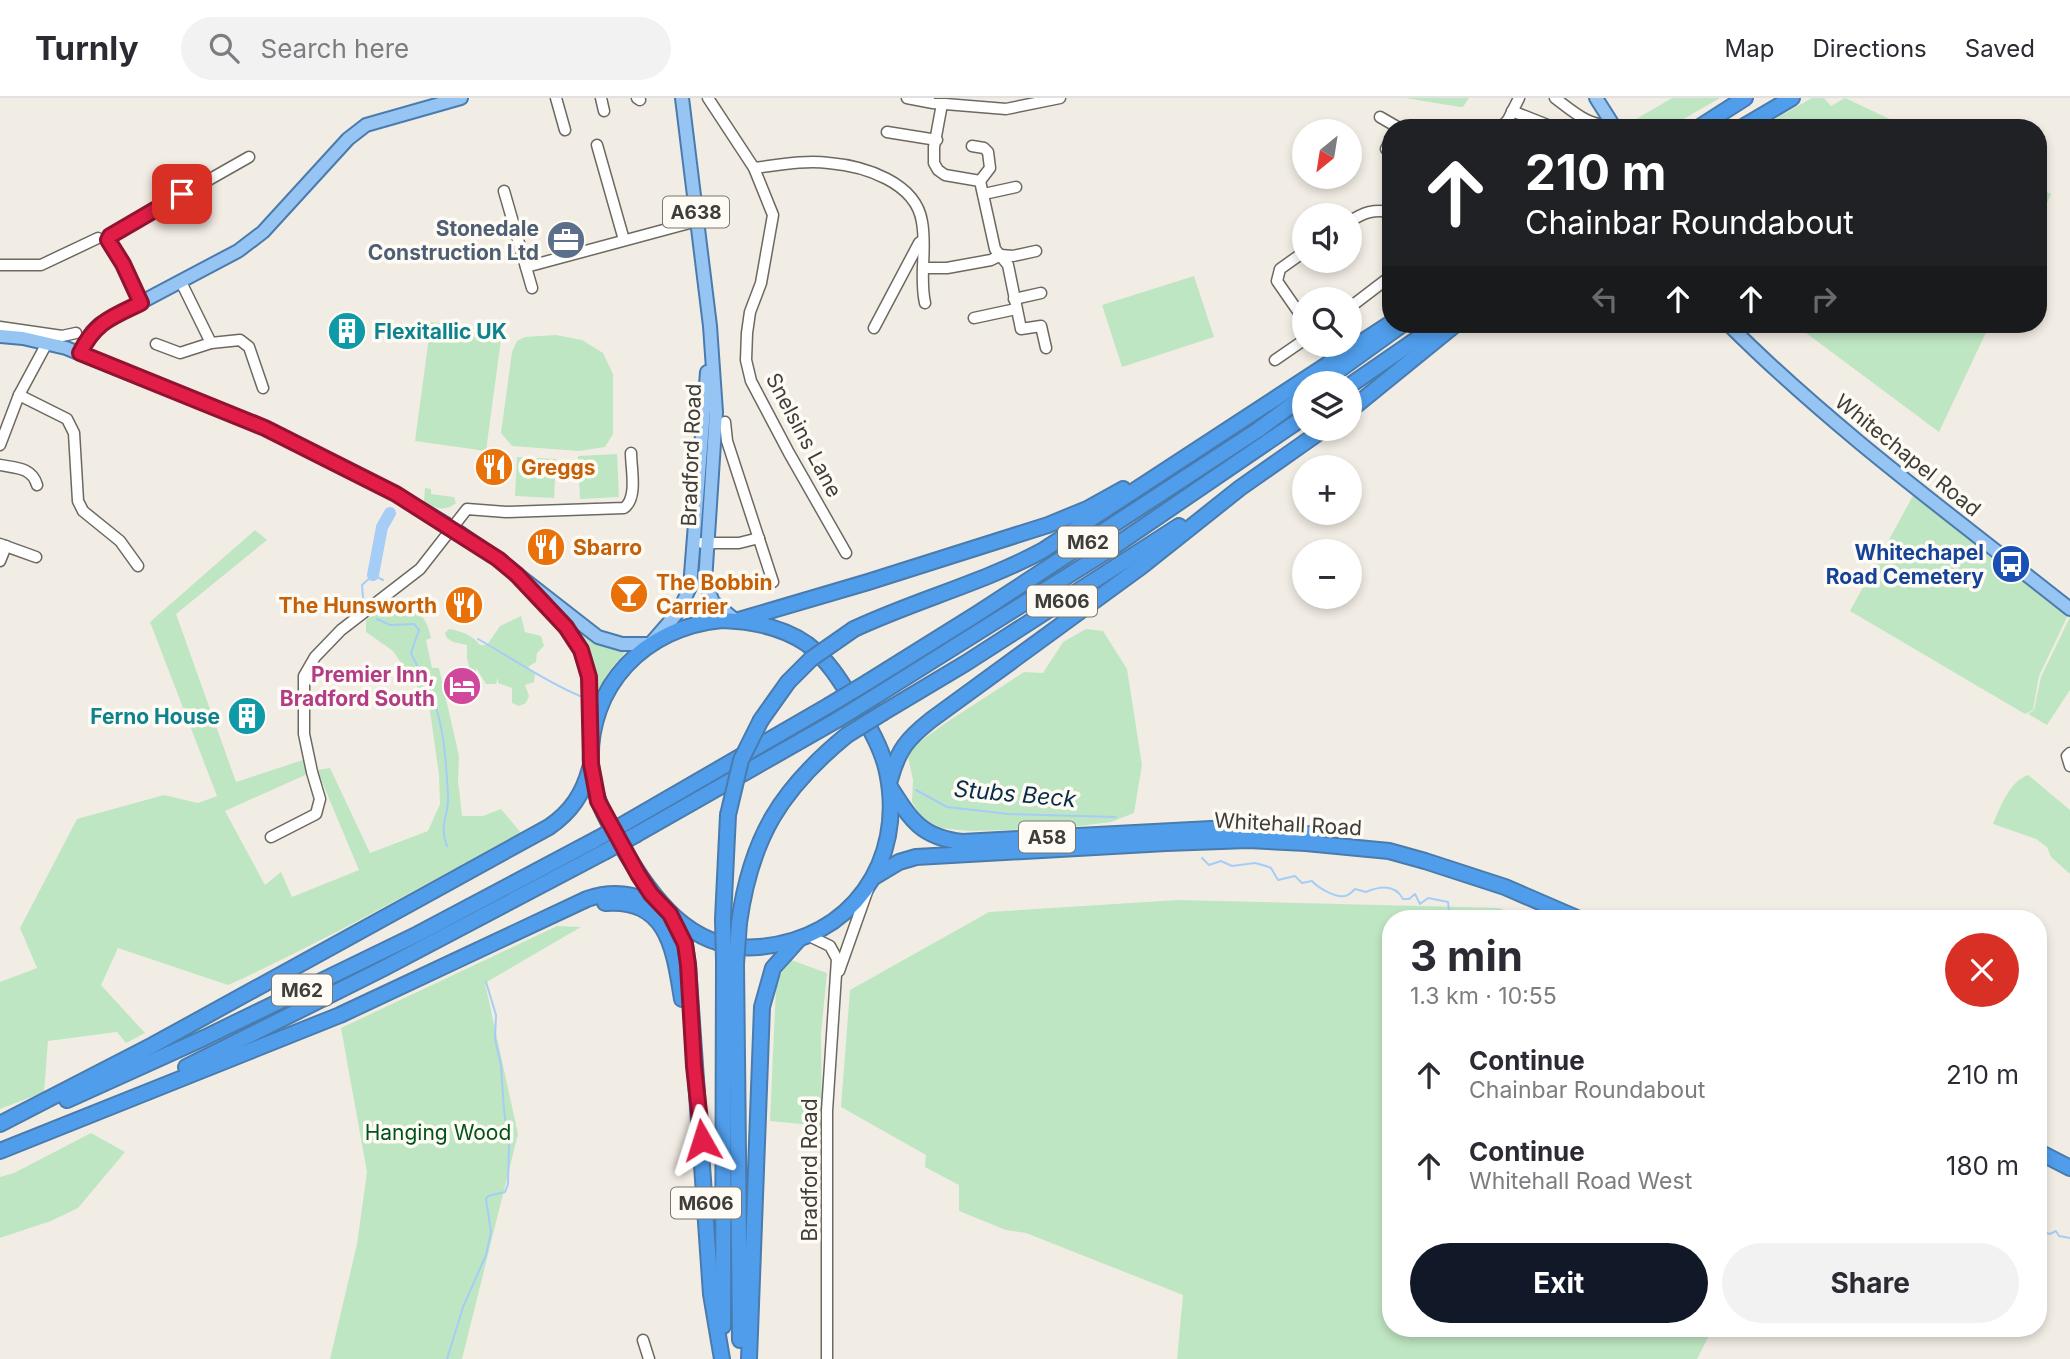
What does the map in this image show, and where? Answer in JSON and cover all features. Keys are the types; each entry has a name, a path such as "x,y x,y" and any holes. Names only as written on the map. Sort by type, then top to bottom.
{"highway":[{"path":"1712,119 1745,98"},
{"path":"1756,119 1792,98"},
{"name":"M606","path":"740,1359 730,963 723,919 728,815 741,760 761,720 788,682 811,659 854,629 898,609 1019,563 1144,486 1382,329"},
{"path":"1338,371 1391,333"},
{"path":"1362,377 1426,333"},
{"path":"1362,400 1445,333"},
{"name":"M62","path":"0,1151 78,1121 384,968 600,845 629,821 828,706 989,607 1292,405"},
{"name":"M62","path":"0,1125 95,1088 204,1038 600,845 637,834 876,696 1112,548 1292,425"},
{"path":"667,911 645,885 608,822 596,795 591,764 599,716 610,688 629,662 651,643 700,623 737,620 1048,525 1087,509 1219,434"},
{"name":"M606","path":"723,1359 730,963 752,861 782,801 803,775 847,736 1240,488 1307,441"},
{"path":"889,786 901,750 924,725 1142,566 1240,488"},
{"path":"78,1121 340,1015 587,899 607,894 635,896 667,911 700,935 732,946 762,947 803,936 843,915 872,880 883,859 889,838 889,786 884,761 861,713 831,667 806,644 785,632 737,620"},
{"path":"0,1125 164,1039 549,827 577,801 591,764"},
{"name":"A58","path":"889,786 906,814 923,830 936,838 962,842 1251,828 1350,840 1389,851"},
{"name":"Whitehall Road","path":"872,880 899,862 916,857 1248,840 1389,851 1505,887 1558,910"},
{"path":"534,924 610,902 635,906 657,920 667,933 673,948 687,1039 694,1066"},
{"name":"M606","path":"667,911 682,936 687,956 711,1294 723,1359"},
{"name":"M606","path":"749,1359 762,1007 772,968 803,936"},
{"path":"2047,1156 2070,1168"}],"main road":[{"path":"80,353 100,324 238,251 263,232 348,139 366,125 439,101 461,98"},
{"name":"Bradford Road","path":"651,643 674,618 690,587 701,542 716,425 710,326 682,98"},
{"path":"1598,100 1609,119"},
{"path":"4,332 80,353 265,428 396,494 453,528 598,636 622,644 651,643"},
{"name":"Whitechapel Road","path":"1737,333 1767,363 1839,425 2070,609"},
{"name":"Bradford Road","path":"701,542 706,589 717,606 737,620"},
{"path":"517,575 566,627 581,650 589,677 592,747"}],"street":[{"path":"556,98 565,130"},
{"path":"601,98 604,111"},
{"name":"Snelsins Lane","path":"708,98 754,168 773,215 761,283 750,312 747,333 746,360 751,382 846,553"},
{"path":"907,98 1006,109 1060,98"},
{"path":"1506,119 1519,98"},
{"path":"1555,98 1587,119"},
{"path":"1579,114 1598,100"},
{"path":"942,104 933,154 938,170 944,175 980,181"},
{"path":"1512,111 1532,119"},
{"path":"887,132 937,140"},
{"path":"597,145 624,240"},
{"path":"972,146 984,148 988,152 990,168 980,181"},
{"path":"141,303 123,264 108,240 110,236 114,231 249,157"},
{"path":"754,168 829,163 855,168 895,183 917,206 923,224 925,303"},
{"path":"980,181 995,249 1008,265 1021,329 1041,326 1046,348"},
{"path":"984,194 1016,187"},
{"path":"504,191 533,288"},
{"path":"1362,214 1367,211 1382,211"},
{"path":"526,267 697,221"},
{"path":"0,265 41,265 98,237"},
{"path":"874,328 919,243 924,240"},
{"path":"923,268 947,268 992,260 1001,255 1013,256 1036,251"},
{"path":"1292,260 1280,269 1277,281 1292,303"},
{"path":"181,282 211,342"},
{"path":"1362,298 1382,283"},
{"path":"974,318 1041,293"},
{"path":"4,332 62,336 76,333"},
{"path":"156,344 180,353 211,342 240,340 249,347 263,388"},
{"path":"0,445 2,430 47,343"},
{"path":"1275,360 1292,348"},
{"path":"19,395 67,419 74,433 78,501 83,511 120,541 138,566"},
{"name":"Bradford Road","path":"725,422 727,441 773,582"},
{"path":"271,837 316,814 320,799 304,734 304,677 315,657 341,629 420,569 467,509 506,512 624,508 631,500 631,453"},
{"path":"0,465 21,468 34,477 37,485"},
{"name":"Bradford Road","path":"701,542 739,543 759,538"},
{"path":"0,561 3,545 36,557"},
{"path":"2070,752 2067,756 2070,766"},
{"name":"Bradford Road","path":"835,982 872,880"},
{"name":"Bradford Road","path":"803,936 824,942 833,950 837,960 827,1111 827,1359"},
{"path":"643,1339 649,1359"}],"green space":[{"path":"1405,98 1469,98 1463,107 1460,107"},
{"path":"1672,98 1720,98 1684,119 1636,119"},
{"path":"1812,98 1824,98 1831,106 1845,98 1890,119 1775,119"},
{"path":"1194,276 1214,337 1122,367 1102,305"},
{"path":"431,322 502,332 486,451 415,441"},
{"path":"1806,333 1986,333 1939,432"},
{"path":"556,335 582,340 603,353 613,374 613,434 605,447 579,451 512,446 501,433 512,352 517,341 525,337"},
{"path":"617,454 619,497 580,499 578,456"},
{"path":"517,457 556,459 554,498 515,496"},
{"path":"425,488 431,489 431,494 454,497 456,503 444,508 432,506 424,501"},
{"path":"1915,492 2069,613 2039,676 2033,710 2025,714 1850,611"},
{"path":"255,530 267,540 176,614 236,782 309,758 312,772 225,811 265,885 281,872 292,897 359,870 317,770 330,768 370,853 428,831 440,804 439,775 429,704 393,651 366,632 366,620 385,605 416,612 429,629 431,638 426,640 432,668 439,668 459,756 458,780 462,816 483,816 501,809 522,834 303,949 228,985 118,948 101,985 145,1033 126,1043 117,1032 48,1041 44,1092 0,1109 0,982 37,968 20,928 77,819 164,795 198,803 217,796 150,622"},
{"path":"521,616 525,632 541,636 544,646 537,653 536,662 528,667 535,674 534,682 525,685 529,696 526,703 519,706 512,703 512,688 498,683 498,677 496,684 486,684 476,668 478,693 475,692 467,658 467,645 453,642 445,633 449,629 458,631 470,636 480,645 487,645 500,626"},
{"path":"2070,617 2070,690 2047,725 2028,714 2034,710 2041,677"},
{"path":"1086,629 1103,631 1127,669 1142,765 1134,813 1111,822 1056,829 969,831 941,828 922,818 912,802 913,780 908,757 914,746 1024,672 1043,673 1063,642"},
{"path":"578,631 600,644 627,650 610,670 598,692 587,647"},
{"path":"2028,775 2070,810 2070,874 2051,857 2047,847 2036,839 1993,824 2011,789"},
{"path":"1178,900 1504,910 1382,910 1382,1337 1708,1337 1697,1359 1177,1359 1183,1295 1026,1233 1006,1230 959,1211 959,1185 925,1167 926,1155 841,1107 850,990 989,912"},
{"name":"Hanging Wood","path":"557,926 581,927 485,983 518,1134 462,1359 330,1359 357,1244 367,1172 341,1028"},
{"path":"791,960 827,973 821,1034 822,1126 770,1121 776,987 779,977"},
{"path":"91,1133 125,1152 78,1208 51,1221 0,1238 0,1177 14,1173"}],"waterway":[{"path":"373,575 382,527 390,513"},
{"path":"363,598 362,585 373,575 383,580"},
{"path":"377,619 390,625 414,624 419,630 411,653 436,708 445,750 448,794 444,831 447,846"},
{"name":"Stubs Beck","path":"478,639 580,696"},
{"name":"Stubs Beck","path":"916,790 947,807 1009,814 1116,817"},
{"name":"Stubs Beck","path":"1202,858 1209,865 1221,861 1232,866 1255,863 1266,866 1271,868 1278,880 1295,876 1302,883 1312,881 1341,896 1346,896 1355,889 1366,892 1387,888 1396,891 1403,899 1409,899 1415,894 1420,904 1428,898 1448,902 1449,910"},
{"path":"447,1359 463,1307 486,1255 491,1232 486,1199 488,1196 505,1192 508,1184 509,1145 501,1065 495,1039 496,1015 486,982"},
{"name":"Stubs Beck","path":"2047,1233 2056,1231 2059,1236 2070,1238"}],"place":[{"name":"Stonedale Construction Ltd","path":"566,240"},
{"name":"Flexitallic UK","path":"347,331"},
{"name":"Greggs","path":"494,467"},
{"name":"Sbarro","path":"546,547"},
{"name":"Whitechapel Road Cemetery","path":"2011,564"},
{"name":"The Bobbin Carrier","path":"629,594"},
{"name":"The Hunsworth","path":"464,605"},
{"name":"Premier Inn, Bradford South","path":"462,686"},
{"name":"Ferno House","path":"247,716"}],"route":[{"path":"182,194 114,231 110,236 108,240 123,264 141,303 100,324 80,353 265,428 396,494 498,559 517,575 566,627 581,650 589,677 591,764 598,801 638,874 651,894 670,914 685,944 702,1140"}]}
